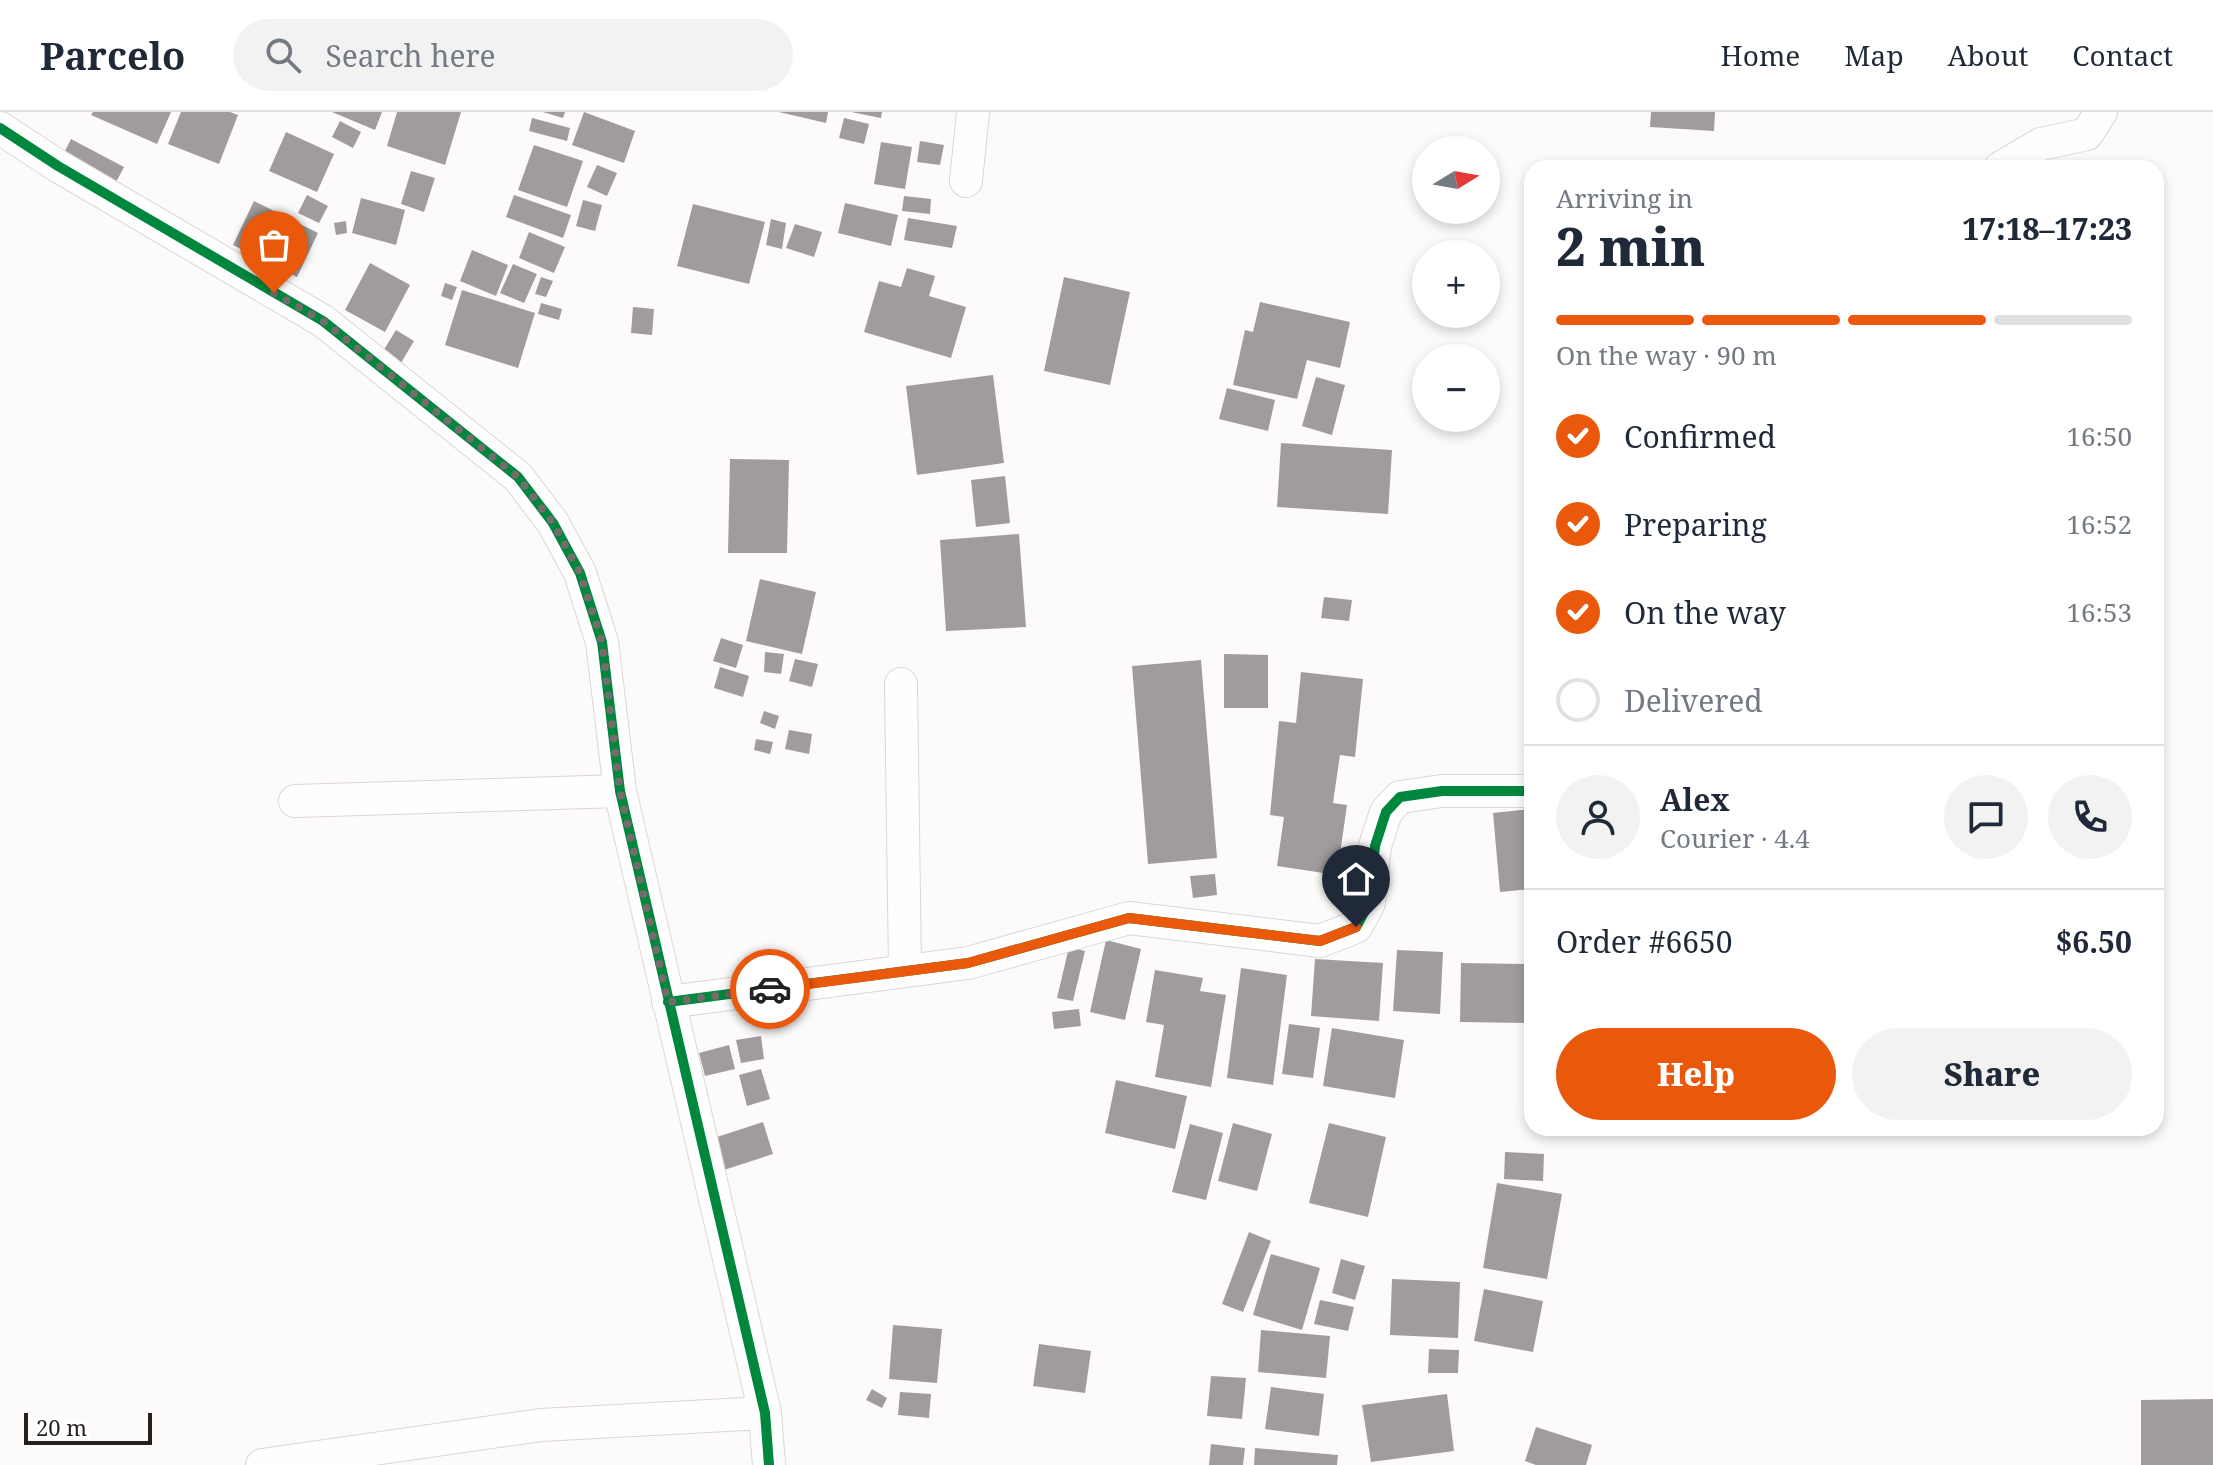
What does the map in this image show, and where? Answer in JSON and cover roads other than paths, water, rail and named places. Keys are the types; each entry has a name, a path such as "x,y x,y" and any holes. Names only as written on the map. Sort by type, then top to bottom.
{"street":[{"path":"966,181 973,112"},
{"path":"2014,160 2041,144 2087,134 2101,112"},
{"path":"0,128 58,166 323,321 518,477 553,523 580,573 602,642 620,791 765,1413 769,1465"},
{"path":"901,684 905,970"},
{"path":"295,801 620,791"},
{"path":"668,1002 968,963 1129,918 1320,941 1356,927 1369,903 1375,846 1386,812 1400,797 1442,791 1524,791"},
{"path":"262,1465 541,1425 765,1413"}]}
